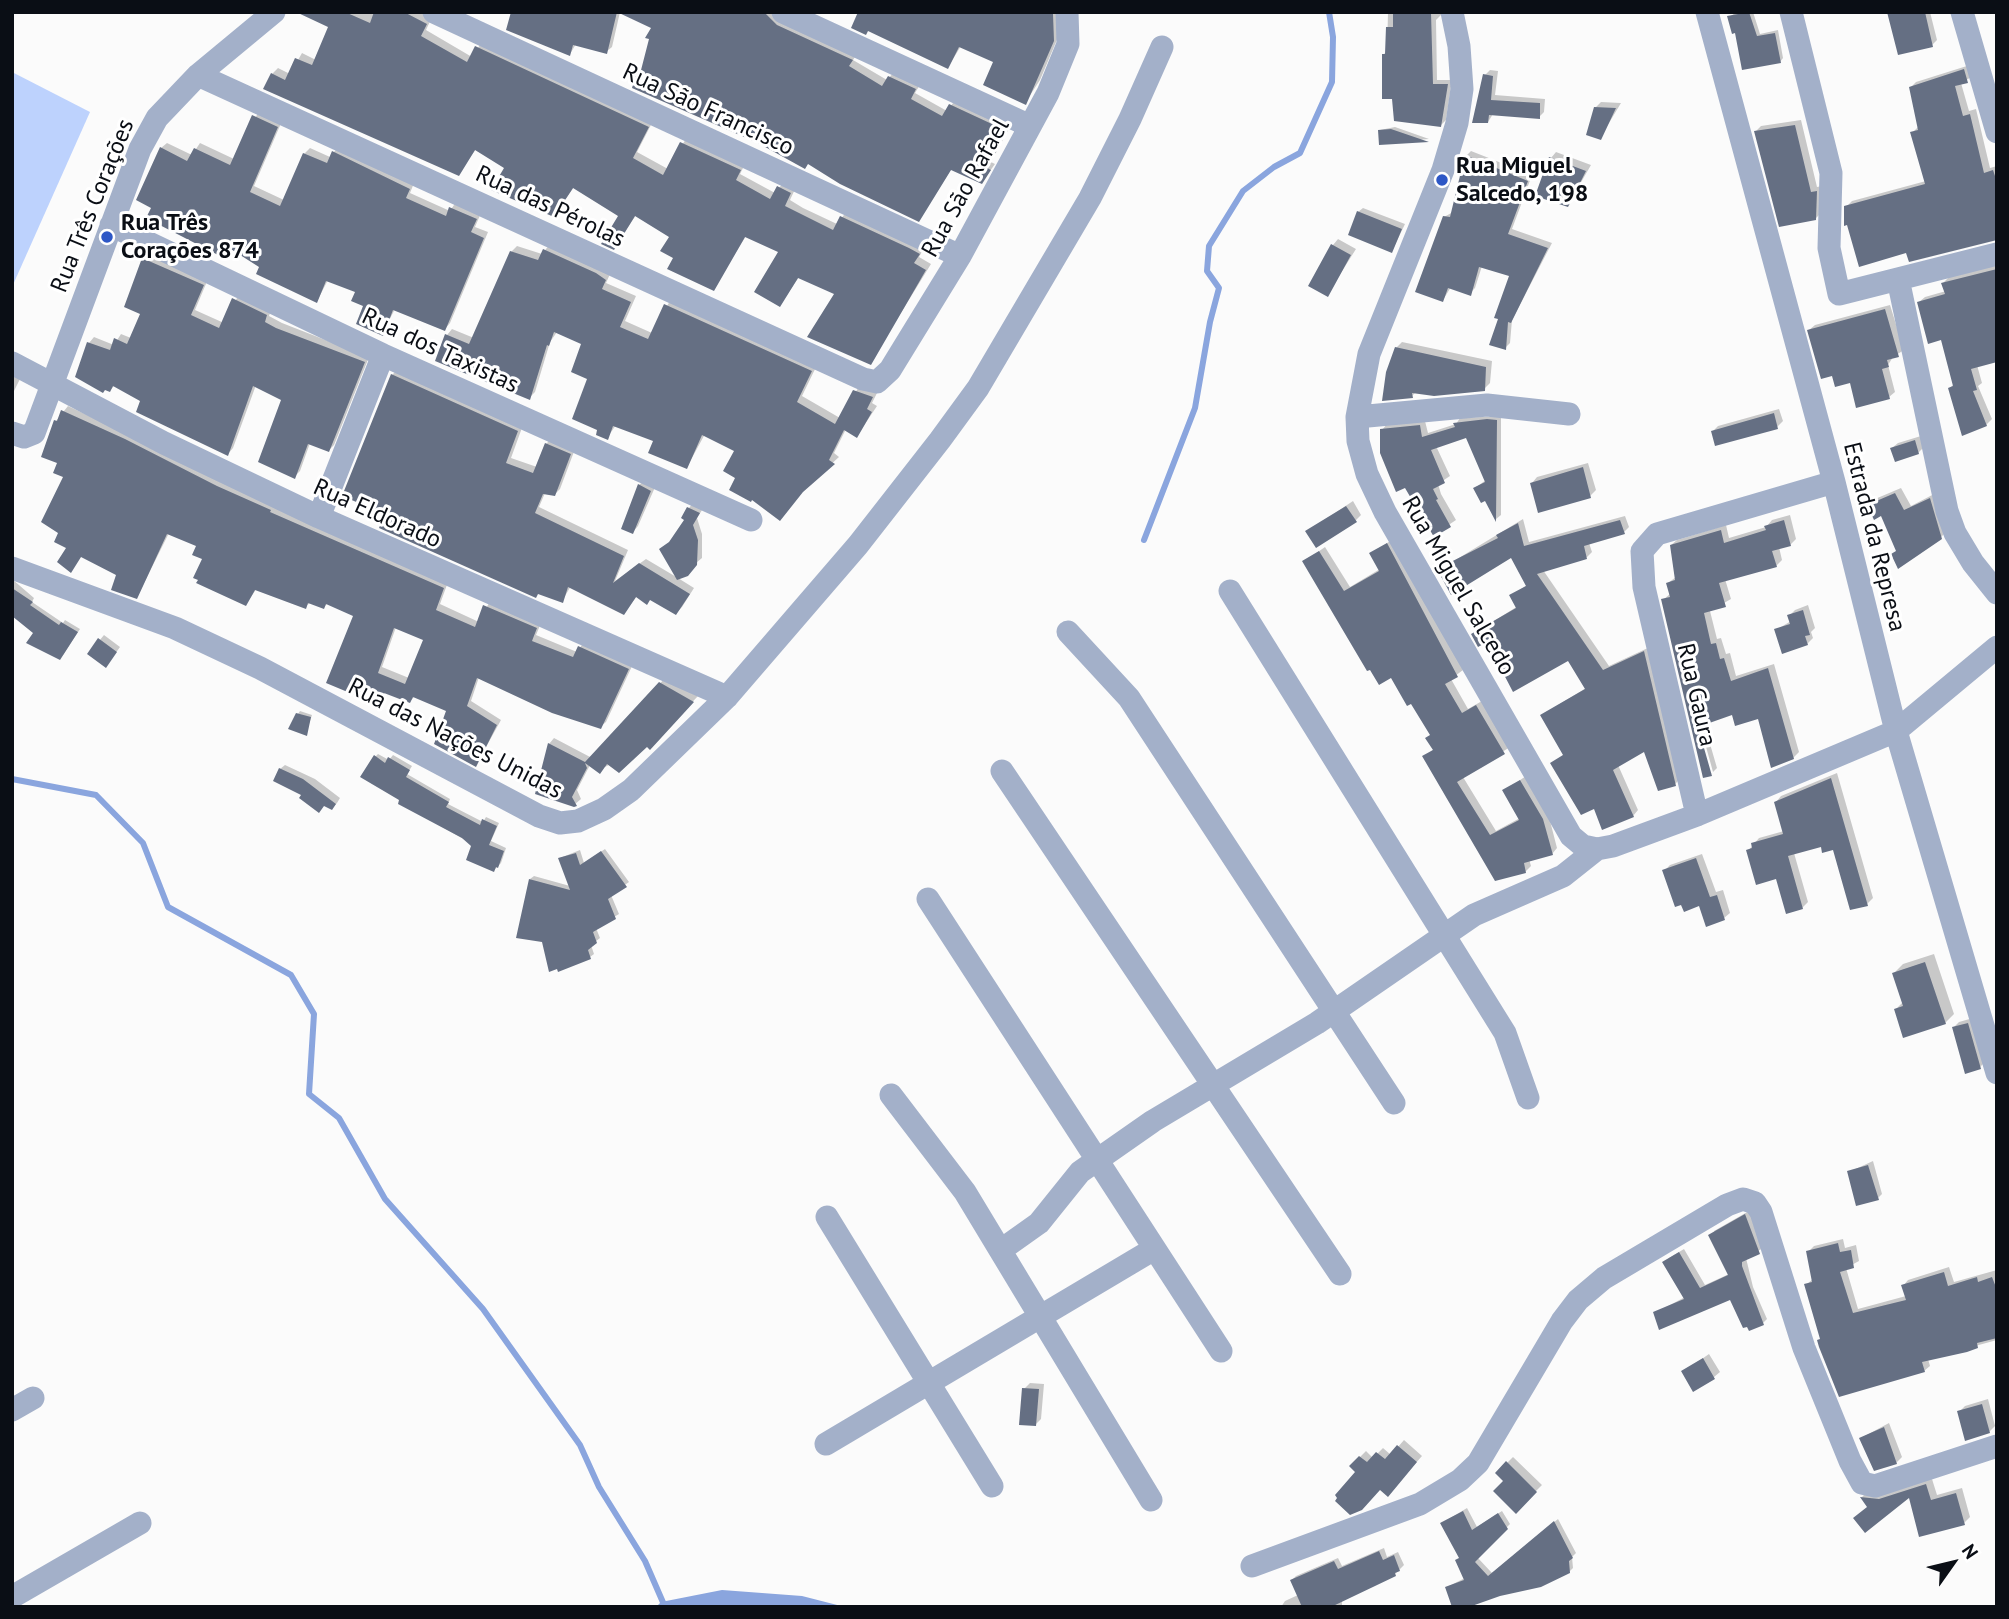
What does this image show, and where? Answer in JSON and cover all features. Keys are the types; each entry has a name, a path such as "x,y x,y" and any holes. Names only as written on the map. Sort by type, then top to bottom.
{"street":[{"name":"Rua Três Corações","path":"23,433 51,384 140,149 157,118 198,75 274,12"},
{"name":"Rua São Francisco","path":"434,12 960,256"},
{"path":"783,12 1030,126"},
{"name":"Rua São Rafael","path":"882,379 960,256 1048,93 1068,44 1067,12"},
{"name":"Rua Miguel Salcedo","path":"1452,12 1459,46 1462,89 1457,123 1443,170 1370,354 1357,416 1358,442 1367,474 1385,512 1571,836 1583,846 1597,849"},
{"name":"Estrada da Represa","path":"1707,12 1834,482 1896,731 1997,1073"},
{"path":"1791,12 1831,173 1829,248 1839,294 1997,254"},
{"path":"1962,12 1997,132"},
{"name":"Rua das Nações Unidas","path":"12,568 163,623 404,741 539,816 560,822 578,821 631,790 727,697 839,568 923,462 985,376 1090,198 1130,119 1161,47"},
{"name":"Rua das Pérolas","path":"198,75 850,373 871,382 882,379"},
{"name":"Rua dos Taxistas","path":"111,225 383,355 751,520"},
{"path":"1898,279 1947,511 1967,553 1997,593"},
{"path":"319,517 383,355"},
{"name":"Rua Eldorado","path":"12,363 319,517 727,697"},
{"path":"1357,416 1488,405 1569,414"},
{"name":"Rua Gaura","path":"1697,815 1644,587 1642,551 1657,534 1834,482"},
{"path":"1230,591 1505,1033 1528,1098"},
{"path":"1068,632 1129,698 1394,1104"},
{"path":"1001,1250 1039,1223 1080,1172 1334,1012 1474,915 1563,876 1597,849 1613,846 1697,815 1896,731 1997,647"},
{"path":"1002,771 1340,1274"},
{"path":"928,899 1221,1351"},
{"path":"891,1096 965,1192 1151,1500"},
{"path":"1252,1566 1420,1504 1460,1480 1478,1463 1562,1321 1578,1300 1604,1278 1727,1205 1743,1199 1755,1203 1761,1212 1804,1348 1850,1461 1863,1483 1875,1486 1997,1446"},
{"path":"827,1217 992,1486"},
{"path":"826,1444 1154,1248"},
{"path":"12,1410 33,1398"},
{"path":"12,1597 140,1523"}],"shaded area":[{"path":"12,72 90,112 12,287"},
{"path":"722,1590 802,1596 845,1607 656,1607 661,1602"}],"building":[{"path":"296,12 345,12 370,23 374,12 404,12 427,24 421,36 467,62 475,46 649,127 633,158 663,175 680,142 741,170 736,180 770,199 777,186 791,193 785,206 833,230 840,216 909,248 920,254 914,263 926,270 871,365 807,337 834,294 798,278 780,307 754,292 778,252 745,237 714,291 667,269 673,258 660,251 669,237 635,216 614,250 601,244 618,216 573,188 554,217 491,190 504,168 475,150 459,176 263,89 271,73 285,80 295,58 312,65 328,27"},
{"path":"511,12 617,12 607,54 573,45 570,56 506,30"},
{"path":"617,12 764,12 777,25 853,60 849,66 882,86 888,76 916,89 911,99 942,116 949,104 1007,131 987,168 991,170 982,184 951,170 919,222 840,184 808,164 805,169 758,143 632,88 636,74 640,74 649,39 645,38 651,28"},
{"path":"858,12 1049,12 1053,14 1054,41 1026,105 983,85 993,62 959,47 948,69 868,31 866,35 851,28"},
{"path":"1393,12 1431,12 1433,84 1448,84 1441,127 1394,121 1392,99 1382,99 1382,54 1385,54 1386,27 1393,27"},
{"path":"1749,12 1757,36 1775,33 1781,63 1742,70 1735,33 1732,34 1727,16"},
{"path":"1887,12 1925,12 1933,47 1898,55"},
{"path":"1964,69 1968,83 1955,86 1963,116 1970,114 1984,173 1993,170 1997,182 1997,240 1909,262 1906,253 1859,267 1847,225 1844,226 1844,206 1925,184 1910,132 1918,130 1909,87"},
{"path":"1483,74 1493,76 1491,100 1540,103 1540,119 1489,115 1488,123 1472,123"},
{"path":"1594,107 1616,108 1601,140 1586,135"},
{"path":"252,115 278,127 250,192 280,206 303,153 327,163 332,151 410,189 406,198 446,216 449,207 477,219 471,232 484,238 445,331 393,310 383,336 356,324 363,306 351,301 355,292 326,281 317,303 256,274 259,267 226,246 222,257 146,218 151,208 136,200 160,147 187,161 194,148 230,165"},
{"path":"1795,125 1811,192 1817,191 1816,220 1779,227 1754,131"},
{"path":"1391,129 1429,142 1379,145 1378,130"},
{"path":"1465,155 1528,181 1508,234 1548,248 1511,323 1508,322 1506,350 1489,345 1498,319 1494,318 1509,276 1479,267 1471,296 1448,288 1443,302 1415,292 1443,216 1450,217"},
{"path":"1549,157 1586,171 1568,207 1535,196"},
{"path":"1357,211 1402,229 1392,253 1348,235"},
{"path":"1331,244 1351,255 1328,297 1308,286"},
{"path":"543,249 596,273 606,280 602,289 631,302 620,327 648,339 664,304 812,371 797,402 835,424 853,390 873,397 867,409 872,412 857,438 844,430 829,460 835,464 803,492 780,521 752,500 751,502 729,490 735,478 723,471 734,451 702,435 687,469 648,453 653,441 613,426 608,440 596,435 597,430 572,419 587,379 571,372 581,344 554,332 549,346 547,345 530,400 435,361 445,334 469,344 510,251 538,260"},
{"path":"142,258 204,285 191,315 219,328 232,298 267,315 265,322 276,328 365,362 329,452 308,444 295,479 258,462 281,400 253,386 228,456 136,412 140,401 113,386 110,392 105,390 103,393 75,377 87,342 110,350 114,338 127,344 140,314 124,307"},
{"path":"1997,269 1997,362 1971,369 1977,390 1973,391 1987,426 1962,436 1948,388 1953,386 1941,340 1928,344 1917,302 1945,294 1941,283"},
{"path":"1885,309 1899,357 1887,360 1889,367 1882,369 1890,399 1856,408 1850,383 1835,387 1832,376 1821,379 1807,330"},
{"path":"1395,347 1486,367 1485,391 1434,396 1412,393 1413,398 1382,401 1386,372"},
{"path":"391,374 518,431 506,463 533,473 545,443 571,454 555,496 543,494 535,513 624,556 613,583 639,563 690,594 676,615 650,600 647,605 636,597 624,615 568,587 563,603 538,594 536,598 379,528 385,514 342,496"},
{"path":"61,410 271,510 270,512 444,588 436,610 475,627 483,605 537,628 532,641 573,657 578,646 629,669 601,729 552,713 477,678 467,706 497,725 476,767 434,744 446,711 413,697 410,703 384,693 382,699 370,694 368,699 362,698 326,683 353,616 326,604 324,609 308,603 306,609 255,590 246,606 196,583 198,580 193,578 202,559 192,555 196,546 167,534 137,599 111,590 116,575 81,557 71,573 57,562 66,548 54,542 58,533 41,522 63,477 53,473 57,463 41,457 54,420 57,421","holes":["394,628 423,640 405,684 378,673"]},
{"path":"1774,413 1778,429 1715,446 1711,431"},
{"path":"1497,420 1496,522 1485,501 1481,503 1473,488 1485,482 1466,438 1431,450 1445,483 1433,489 1451,527 1434,537 1405,488 1396,492 1380,453 1380,429 1420,425 1422,437 1455,427 1453,423"},
{"path":"1915,440 1919,454 1895,462 1890,448"},
{"path":"1583,467 1591,498 1538,513 1530,483"},
{"path":"638,484 651,491 633,534 621,529"},
{"path":"1895,493 1904,510 1930,498 1942,539 1898,569 1891,554 1896,551 1881,516 1874,520 1867,505"},
{"path":"1346,506 1357,522 1316,548 1305,531"},
{"path":"687,507 700,513 693,525 698,540 697,565 688,576 677,580 659,549 669,542 684,520 681,518"},
{"path":"1620,520 1625,534 1584,546 1587,559 1537,574 1603,670 1644,651 1676,786 1658,791 1644,752 1613,770 1634,817 1602,830 1594,809 1581,815 1550,763 1563,755 1540,715 1585,689 1568,661 1513,692 1487,642 1478,647 1471,634 1516,608 1509,595 1526,586 1511,558 1451,595 1437,569 1498,538 1496,535 1518,523 1524,546"},
{"path":"1784,520 1791,546 1772,551 1777,567 1719,583 1726,607 1704,613 1711,644 1716,643 1720,659 1724,658 1731,681 1768,668 1794,759 1771,768 1758,719 1735,726 1732,715 1698,727 1712,776 1703,778 1661,599 1670,597 1666,583 1675,580 1670,545 1721,530 1724,543 1766,530 1764,526"},
{"path":"1387,543 1458,677 1445,684 1462,713 1476,705 1505,754 1457,782 1490,835 1519,820 1502,790 1520,780 1543,819 1553,855 1524,863 1526,873 1495,881 1422,756 1433,750 1425,738 1430,735 1411,704 1407,706 1391,678 1379,685 1370,670 1367,671 1302,561 1319,551 1344,591 1379,571 1369,553"},
{"path":"12,588 33,602 30,605 59,625 61,622 78,632 60,660 26,643 33,633 12,616"},
{"path":"1803,610 1810,635 1805,636 1808,645 1782,654 1774,629 1790,624 1787,615"},
{"path":"98,638 117,652 106,668 87,654"},
{"path":"659,682 694,702 650,750 647,747 619,773 607,764 600,774 585,763 587,768 572,797 577,806 535,794 548,743 585,762"},
{"path":"296,713 311,717 307,736 288,729"},
{"path":"374,755 385,763 388,757 410,770 406,777 449,802 446,807 480,825 482,819 497,826 489,845 504,851 498,868 496,867 494,872 466,860 471,846 462,838 398,804 399,800 360,777"},
{"path":"279,768 303,779 336,804 332,810 324,806 319,813 299,798 301,795 273,781"},
{"path":"1831,778 1868,906 1850,910 1833,850 1822,853 1821,847 1788,856 1803,909 1786,914 1776,879 1756,885 1746,850 1752,848 1751,843 1783,834 1774,802"},
{"path":"601,851 627,887 608,899 616,919 593,932 597,943 588,950 591,959 558,972 557,969 549,972 542,942 516,938 529,879 570,890 558,858 576,853 580,865"},
{"path":"1696,858 1710,897 1717,895 1725,920 1706,927 1699,906 1684,912 1681,905 1675,907 1662,870"},
{"path":"1925,962 1946,1024 1903,1038 1894,1009 1903,1006 1892,973"},
{"path":"1968,1023 1981,1069 1965,1074 1952,1027"},
{"path":"1868,1165 1879,1200 1856,1206 1847,1171"},
{"path":"1745,1214 1760,1254 1742,1262 1742,1266 1764,1325 1749,1331 1747,1327 1743,1328 1730,1300 1659,1330 1653,1312 1684,1299 1662,1262 1679,1252 1700,1288 1728,1275 1708,1235"},
{"path":"1838,1243 1840,1252 1851,1250 1854,1268 1840,1272 1853,1313 1906,1300 1901,1285 1944,1272 1948,1286 1977,1277 1978,1282 1992,1277 1997,1290 1997,1338 1977,1343 1978,1348 1967,1352 1922,1362 1925,1372 1839,1397 1819,1347 1817,1340 1820,1339 1804,1284 1812,1282 1806,1251"},
{"path":"1703,1358 1715,1379 1693,1392 1681,1371"},
{"path":"1022,1388 1039,1389 1036,1426 1019,1425"},
{"path":"1982,1404 1990,1433 1965,1441 1957,1411"},
{"path":"1884,1427 1897,1464 1874,1471 1859,1438"},
{"path":"1397,1445 1417,1462 1388,1497 1380,1490 1362,1510 1350,1515 1335,1501 1335,1495 1355,1472 1349,1466 1359,1456 1367,1462 1376,1452 1385,1459"},
{"path":"1506,1461 1537,1492 1516,1514 1493,1491 1503,1481 1495,1473"},
{"path":"1926,1484 1931,1500 1956,1493 1965,1525 1919,1537 1909,1498 1865,1533 1853,1518 1867,1507 1860,1497 1879,1499"},
{"path":"1463,1511 1472,1530 1498,1513 1508,1529 1475,1562 1488,1576 1554,1521 1573,1558 1569,1561 1570,1573 1541,1587 1500,1596 1469,1607 1452,1607 1445,1587 1464,1580 1455,1560 1459,1558 1440,1523"},
{"path":"1379,1551 1383,1560 1394,1555 1400,1571 1395,1573 1396,1576 1331,1607 1302,1607 1290,1580 1334,1561 1338,1569"}],"waterway":[{"path":"1144,540 1195,408 1210,322 1219,288 1207,271 1209,246 1243,191 1274,167 1300,153 1332,82 1333,37 1329,12"},
{"path":"12,779 96,795 143,843 168,907 291,975 314,1014 309,1094 339,1118 385,1199 483,1309 580,1445 599,1487 645,1561 665,1607"}],"place":[{"name":"Rua Miguel Salcedo, 198","path":"1442,180"},
{"name":"Rua Três Corações 874","path":"107,237"}]}
